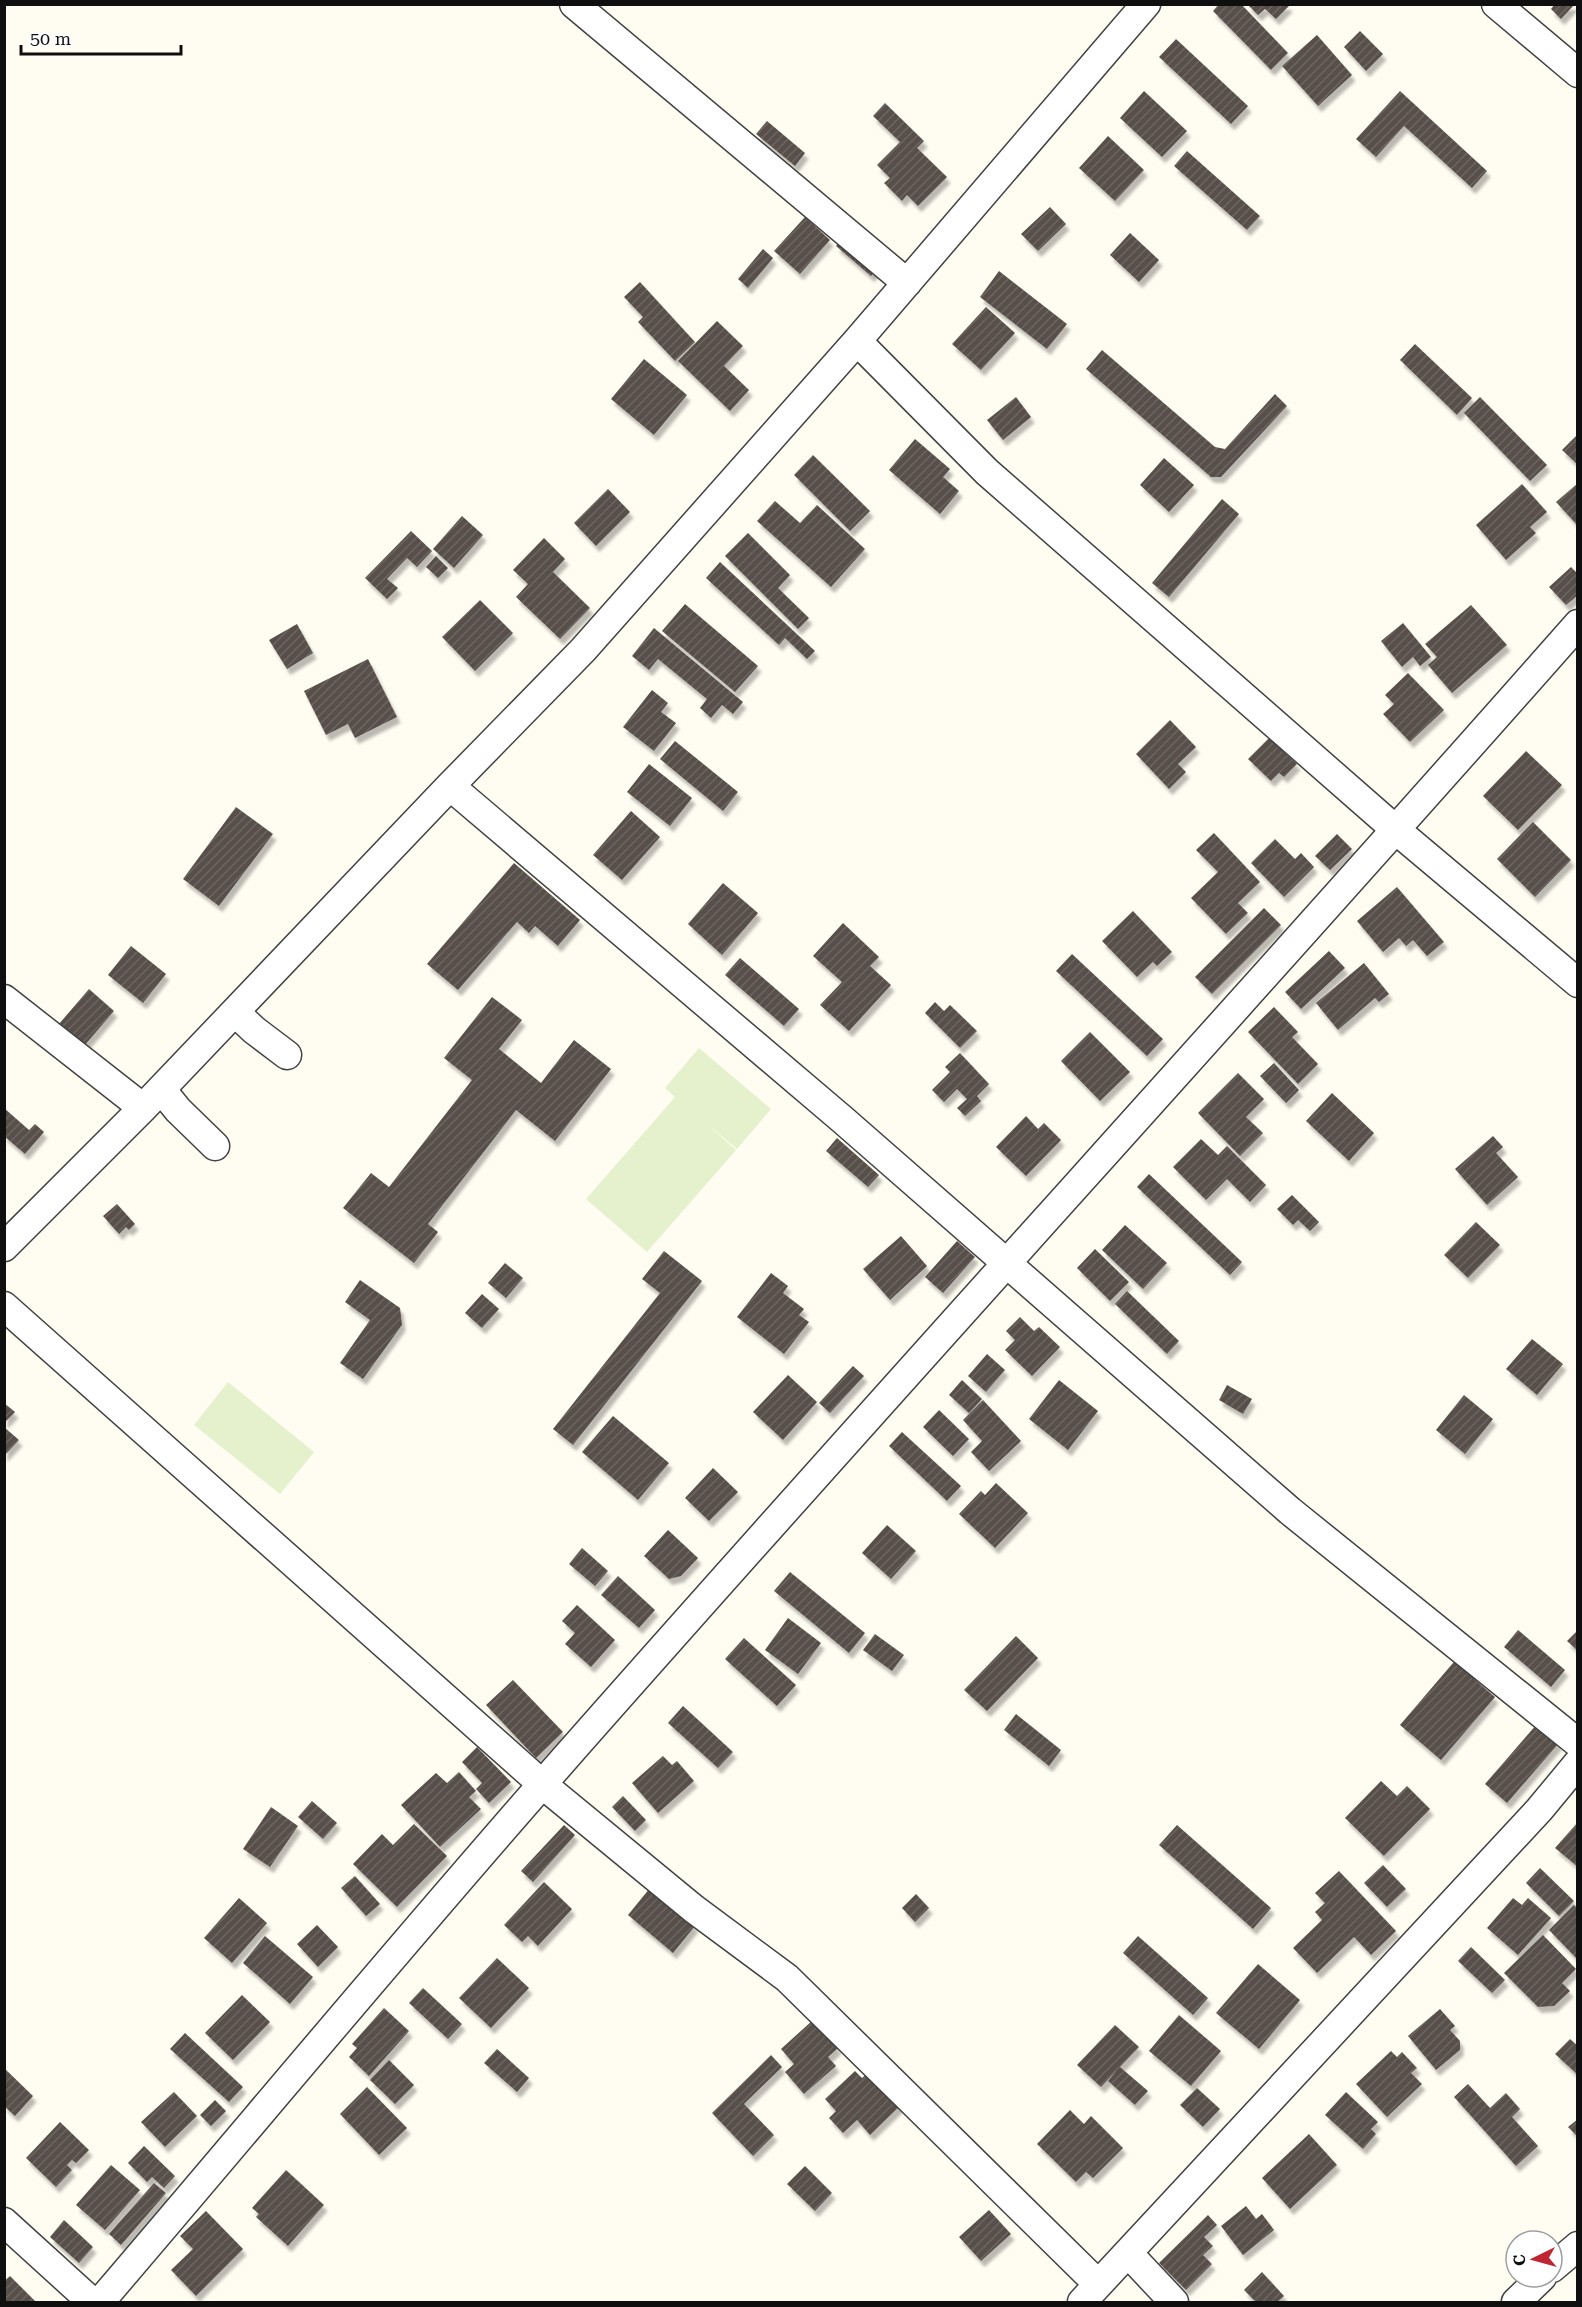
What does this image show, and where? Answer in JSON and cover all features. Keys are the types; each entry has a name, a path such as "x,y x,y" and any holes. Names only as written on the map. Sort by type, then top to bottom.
{"street":[{"path":"574,4 907,283"},
{"path":"4,1247 152,1099 583,650 857,341 1146,4"},
{"path":"1496,4 1578,73"},
{"path":"857,341 987,472 1396,830 1578,983"},
{"path":"100,2302 542,1784 1578,624"},
{"path":"450,786 843,1120 1290,1510 1578,1743"},
{"path":"4,999 152,1099 178,1110 215,1146"},
{"path":"235,1012 287,1055"},
{"path":"4,1306 542,1784 694,1909 787,1978 1090,2293 1539,1810 1578,1763"},
{"path":"4,2222 92,2302"},
{"path":"1564,2258 1578,2246"},
{"path":"1128,2253 1174,2302"},
{"path":"1516,2302 1530,2289"}],"green space":[{"path":"699,1048 771,1109 737,1149 707,1124 736,1150 647,1252 586,1199 675,1097 665,1088"},
{"path":"228,1382 314,1452 280,1494 194,1425"}],"building":[{"path":"1219,4 1241,4 1288,53 1271,70 1213,11"},
{"path":"1247,4 1287,4 1289,6 1276,19 1265,9 1258,15"},
{"path":"1555,4 1575,4 1561,19 1551,9"},
{"path":"1360,31 1383,54 1366,71 1344,47"},
{"path":"1317,35 1352,75 1318,106 1282,66"},
{"path":"1176,39 1248,106 1231,124 1159,57"},
{"path":"1144,91 1187,131 1162,157 1120,118"},
{"path":"1400,91 1487,171 1472,188 1404,126 1376,157 1356,139"},
{"path":"885,103 924,141 917,148 947,177 918,206 907,195 902,201 884,183 890,178 877,165 900,142 873,116"},
{"path":"767,121 805,153 795,166 756,134"},
{"path":"1108,136 1144,170 1115,201 1079,168"},
{"path":"1187,151 1260,216 1247,230 1174,166"},
{"path":"1050,207 1066,224 1038,251 1021,234"},
{"path":"805,217 830,240 800,274 774,251"},
{"path":"1130,233 1159,260 1139,282 1110,255"},
{"path":"845,236 879,267 871,276 836,246"},
{"path":"763,249 773,258 748,288 738,279"},
{"path":"999,271 1067,324 1047,349 980,297"},
{"path":"640,282 695,342 675,361 638,322 643,317 624,297"},
{"path":"986,307 1015,333 981,370 952,344"},
{"path":"717,321 743,346 724,366 749,390 730,411 678,361"},
{"path":"1415,344 1472,398 1457,415 1400,360"},
{"path":"1102,350 1215,447 1225,449 1275,394 1287,406 1221,477 1211,477 1086,369"},
{"path":"644,359 687,395 654,435 611,399"},
{"path":"1016,397 1031,417 1003,440 987,420"},
{"path":"1480,397 1547,465 1530,481 1464,413"},
{"path":"1578,434 1578,465 1562,450"},
{"path":"915,439 950,469 943,477 959,491 940,514 889,470"},
{"path":"813,455 870,511 850,531 794,475"},
{"path":"1164,458 1194,485 1169,512 1140,485"},
{"path":"1578,483 1578,526 1556,502"},
{"path":"1522,484 1547,512 1530,527 1536,533 1506,560 1476,525"},
{"path":"608,489 630,512 596,546 574,523"},
{"path":"1222,499 1239,514 1169,597 1152,583"},
{"path":"775,501 800,523 817,505 865,549 831,587 757,521"},
{"path":"462,516 483,535 454,568 433,549"},
{"path":"411,531 432,551 417,567 407,558 387,579 398,588 387,599 365,578"},
{"path":"748,533 790,575 778,588 809,618 798,629 725,556"},
{"path":"544,538 565,559 553,572 590,608 560,639 516,597 528,584 513,570"},
{"path":"436,556 448,568 438,578 426,567"},
{"path":"720,562 815,651 807,659 785,638 779,645 706,578"},
{"path":"1571,567 1578,574 1578,595 1566,605 1549,587"},
{"path":"480,600 513,633 475,671 442,637"},
{"path":"685,604 758,666 735,692 662,631"},
{"path":"1471,605 1507,645 1452,693 1428,665 1437,657 1425,644"},
{"path":"1403,623 1431,657 1420,666 1413,657 1402,667 1381,641"},
{"path":"297,624 313,653 287,669 269,640"},
{"path":"654,628 743,702 733,714 722,705 711,718 700,708 707,699 658,659 649,670 632,656"},
{"path":"368,659 397,717 355,738 348,724 326,735 304,691"},
{"path":"1408,673 1444,710 1410,742 1383,714 1394,704 1385,695"},
{"path":"652,690 668,703 661,712 676,723 654,751 623,727"},
{"path":"1170,720 1196,747 1178,764 1186,772 1169,789 1136,754"},
{"path":"1269,738 1297,764 1284,777 1279,773 1271,781 1248,759"},
{"path":"675,741 738,792 723,811 660,759"},
{"path":"1526,751 1562,785 1518,830 1483,796"},
{"path":"649,764 692,798 670,826 627,792"},
{"path":"236,807 273,834 219,906 183,879"},
{"path":"631,811 660,837 622,880 593,855"},
{"path":"1533,822 1571,860 1535,897 1497,859"},
{"path":"1214,833 1260,882 1238,903 1248,913 1226,934 1191,898 1218,872 1196,850"},
{"path":"1337,834 1352,849 1330,870 1315,856"},
{"path":"1275,839 1295,859 1301,853 1314,867 1284,897 1251,863"},
{"path":"514,863 580,920 558,946 535,926 529,933 517,922 458,990 427,964"},
{"path":"723,883 758,913 722,955 688,924"},
{"path":"1397,887 1444,942 1427,956 1413,940 1406,946 1399,938 1383,952 1357,921"},
{"path":"1264,908 1281,925 1212,994 1195,977"},
{"path":"1133,911 1172,952 1157,966 1153,962 1137,977 1102,941"},
{"path":"843,923 879,957 870,966 891,985 849,1031 820,1005 842,982 813,956"},
{"path":"131,946 166,974 143,1003 108,975"},
{"path":"1329,951 1345,968 1301,1009 1285,992"},
{"path":"1072,954 1163,1039 1147,1056 1056,971"},
{"path":"740,958 799,1009 784,1026 725,975"},
{"path":"1364,963 1389,994 1379,1002 1375,998 1338,1030 1316,1003"},
{"path":"89,989 114,1011 84,1046 59,1024"},
{"path":"492,997 522,1020 499,1049 541,1083 574,1040 611,1069 555,1141 516,1110 428,1224 438,1232 414,1263 343,1208 371,1173 389,1187 472,1080 444,1058"},
{"path":"935,1002 944,1011 950,1005 977,1031 960,1048 925,1013"},
{"path":"1274,1007 1298,1032 1292,1037 1318,1064 1298,1084 1248,1032"},
{"path":"1090,1032 1130,1072 1100,1101 1061,1061"},
{"path":"960,1053 989,1084 977,1096 981,1101 965,1116 957,1108 967,1099 957,1089 944,1102 932,1090 950,1072 945,1067"},
{"path":"1274,1063 1299,1090 1286,1103 1260,1076"},
{"path":"1238,1073 1264,1099 1246,1117 1263,1133 1240,1156 1198,1113"},
{"path":"1332,1093 1374,1133 1349,1161 1306,1121"},
{"path":"4,1108 29,1130 35,1124 44,1132 25,1154 4,1136"},
{"path":"1026,1116 1038,1129 1044,1123 1061,1140 1026,1176 996,1147"},
{"path":"1493,1136 1503,1147 1496,1153 1518,1177 1487,1205 1455,1169"},
{"path":"837,1138 879,1175 868,1187 826,1151"},
{"path":"1201,1139 1218,1155 1227,1146 1266,1185 1250,1202 1227,1179 1206,1200 1173,1167"},
{"path":"1149,1174 1242,1262 1230,1275 1137,1187"},
{"path":"1292,1195 1319,1222 1310,1231 1298,1220 1293,1225 1277,1209"},
{"path":"117,1204 135,1224 129,1230 126,1227 119,1234 103,1216"},
{"path":"1476,1222 1500,1245 1468,1278 1444,1255"},
{"path":"1125,1225 1167,1263 1143,1289 1102,1250"},
{"path":"901,1236 927,1266 890,1300 863,1269"},
{"path":"957,1241 975,1257 943,1293 925,1277"},
{"path":"1095,1249 1129,1282 1110,1301 1077,1268"},
{"path":"664,1251 702,1281 573,1445 553,1429 660,1293 642,1279"},
{"path":"505,1263 523,1278 506,1298 488,1283"},
{"path":"771,1273 788,1286 783,1293 804,1309 799,1315 809,1322 784,1354 737,1317"},
{"path":"360,1280 400,1308 402,1325 363,1379 340,1363 370,1320 345,1302"},
{"path":"1127,1291 1179,1341 1167,1354 1115,1304"},
{"path":"482,1294 499,1309 482,1328 465,1313"},
{"path":"1020,1317 1034,1331 1039,1327 1060,1347 1032,1376 1005,1350 1015,1340 1006,1331"},
{"path":"1532,1339 1563,1364 1537,1395 1506,1369"},
{"path":"987,1354 1005,1370 986,1392 968,1376"},
{"path":"853,1366 864,1376 830,1413 819,1403"},
{"path":"788,1375 817,1402 783,1440 753,1412"},
{"path":"962,1380 982,1399 969,1413 949,1395"},
{"path":"1059,1380 1098,1411 1068,1450 1029,1419"},
{"path":"1227,1385 1252,1399 1243,1414 1219,1400"},
{"path":"1464,1395 1493,1419 1465,1454 1436,1430"},
{"path":"983,1400 1021,1441 989,1471 971,1452 982,1441 963,1420"},
{"path":"4,1403 15,1412 4,1423"},
{"path":"939,1410 969,1439 953,1456 923,1427"},
{"path":"613,1416 669,1463 638,1500 582,1452"},
{"path":"4,1427 19,1440 4,1456"},
{"path":"902,1432 961,1486 947,1501 889,1446"},
{"path":"713,1468 738,1492 709,1521 685,1498"},
{"path":"996,1483 1028,1513 995,1548 959,1514 981,1491 985,1495"},
{"path":"887,1525 916,1551 891,1579 862,1553"},
{"path":"668,1530 698,1558 681,1576 669,1579 644,1556"},
{"path":"582,1548 608,1571 595,1586 569,1564"},
{"path":"790,1572 865,1633 849,1653 774,1591"},
{"path":"618,1576 655,1610 639,1628 601,1595"},
{"path":"577,1605 615,1640 591,1667 565,1644 575,1633 562,1621"},
{"path":"788,1618 821,1643 798,1674 765,1650"},
{"path":"1518,1630 1565,1670 1551,1687 1504,1647"},
{"path":"1578,1630 1578,1651 1567,1641"},
{"path":"875,1634 904,1655 892,1671 863,1650"},
{"path":"1016,1636 1038,1658 987,1711 964,1690"},
{"path":"744,1638 796,1685 777,1706 725,1659"},
{"path":"1459,1656 1479,1673 1474,1679 1495,1697 1441,1760 1400,1725"},
{"path":"513,1680 563,1732 536,1758 486,1705"},
{"path":"683,1706 733,1752 718,1768 668,1723"},
{"path":"1016,1714 1061,1750 1049,1766 1004,1730"},
{"path":"1537,1724 1559,1743 1507,1803 1485,1784"},
{"path":"477,1747 511,1782 489,1803 476,1789 482,1783 462,1762"},
{"path":"663,1756 672,1765 677,1761 694,1781 658,1813 632,1783"},
{"path":"459,1772 476,1791 469,1797 481,1809 440,1847 401,1805 436,1773 447,1783"},
{"path":"1381,1781 1397,1796 1407,1786 1430,1809 1384,1856 1345,1818"},
{"path":"623,1796 646,1820 635,1831 612,1807"},
{"path":"312,1801 337,1823 323,1839 298,1817"},
{"path":"271,1807 298,1826 270,1867 243,1849"},
{"path":"1578,1822 1578,1867 1555,1848"},
{"path":"414,1824 447,1856 397,1907 353,1864 382,1834 393,1845"},
{"path":"564,1825 575,1835 533,1882 521,1871"},
{"path":"1177,1825 1271,1908 1253,1929 1159,1845"},
{"path":"1383,1865 1406,1889 1387,1907 1364,1883"},
{"path":"1540,1868 1574,1901 1559,1916 1526,1883"},
{"path":"1339,1871 1396,1931 1371,1955 1354,1937 1317,1973 1293,1948 1322,1920 1315,1912 1325,1903 1315,1893"},
{"path":"355,1876 380,1904 366,1916 341,1888"},
{"path":"544,1882 572,1909 538,1946 528,1936 522,1942 504,1925"},
{"path":"650,1888 695,1926 673,1953 628,1915"},
{"path":"916,1894 929,1908 915,1922 902,1908"},
{"path":"239,1898 267,1923 232,1963 204,1938"},
{"path":"1513,1898 1522,1905 1528,1898 1551,1918 1518,1955 1487,1928"},
{"path":"1574,1905 1578,1909 1578,1960 1549,1930"},
{"path":"317,1925 338,1947 318,1967 297,1944"},
{"path":"1543,1935 1576,1969 1562,1983 1570,1991 1554,2006 1538,2007 1504,1973"},
{"path":"265,1936 313,1977 290,2004 243,1963"},
{"path":"1138,1936 1208,1998 1193,2015 1123,1953"},
{"path":"1471,1947 1505,1980 1492,1993 1458,1961"},
{"path":"497,1958 529,1988 491,2028 459,1998"},
{"path":"1258,1964 1300,2000 1259,2049 1216,2013"},
{"path":"423,1988 462,2024 448,2039 409,2003"},
{"path":"242,1995 270,2022 233,2060 205,2033"},
{"path":"384,2008 409,2031 369,2076 349,2057 357,2048 352,2044"},
{"path":"1440,2009 1455,2026 1450,2030 1460,2041 1460,2050 1436,2070 1408,2036"},
{"path":"1179,2015 1221,2051 1191,2086 1149,2051"},
{"path":"813,2020 838,2048 828,2057 836,2066 804,2094 785,2072 794,2064 781,2049"},
{"path":"1115,2025 1139,2047 1120,2067 1148,2091 1135,2105 1108,2081 1117,2070 1101,2087 1077,2065"},
{"path":"185,2033 243,2087 229,2102 170,2049"},
{"path":"1570,2039 1578,2046 1578,2075 1555,2054"},
{"path":"497,2049 529,2078 517,2092 484,2063"},
{"path":"1391,2051 1397,2057 1402,2052 1417,2068 1411,2073 1422,2084 1387,2117 1356,2084"},
{"path":"771,2055 782,2067 744,2104 774,2135 753,2156 712,2113"},
{"path":"389,2060 414,2085 395,2104 370,2080"},
{"path":"4,2068 33,2096 15,2116 4,2106"},
{"path":"855,2071 862,2078 870,2071 901,2105 870,2135 857,2120 843,2133 829,2118 836,2111 825,2099"},
{"path":"1468,2084 1490,2108 1506,2093 1520,2109 1512,2117 1538,2146 1516,2166 1454,2097"},
{"path":"367,2087 407,2128 379,2155 340,2114"},
{"path":"1197,2088 1220,2109 1203,2127 1180,2105"},
{"path":"174,2092 197,2116 165,2147 141,2122"},
{"path":"1346,2092 1378,2122 1371,2129 1376,2134 1363,2149 1325,2115"},
{"path":"215,2100 226,2111 211,2126 200,2115"},
{"path":"1070,2110 1084,2124 1091,2116 1123,2148 1093,2178 1086,2172 1076,2182 1037,2144"},
{"path":"1578,2119 1578,2137 1568,2127"},
{"path":"60,2122 89,2150 76,2163 72,2160 67,2165 72,2170 56,2187 26,2158"},
{"path":"1309,2134 1337,2165 1290,2209 1262,2178"},
{"path":"144,2146 175,2176 164,2188 152,2177 147,2182 128,2163"},
{"path":"111,2165 140,2190 105,2230 76,2205"},
{"path":"805,2166 832,2193 815,2211 787,2184"},
{"path":"286,2170 324,2205 288,2246 256,2217 259,2214 252,2208"},
{"path":"154,2183 166,2193 121,2245 109,2234"},
{"path":"1246,2206 1256,2219 1262,2214 1274,2230 1243,2255 1221,2226"},
{"path":"989,2210 1011,2234 981,2261 959,2237"},
{"path":"206,2211 243,2249 196,2296 171,2270 193,2249 180,2236"},
{"path":"1208,2215 1217,2225 1204,2237 1213,2246 1203,2255 1212,2264 1186,2290 1159,2263"},
{"path":"64,2220 93,2247 79,2263 50,2237"},
{"path":"1262,2272 1284,2296 1277,2302 1256,2302 1244,2290"},
{"path":"10,2276 36,2302 4,2302 4,2281"}]}
